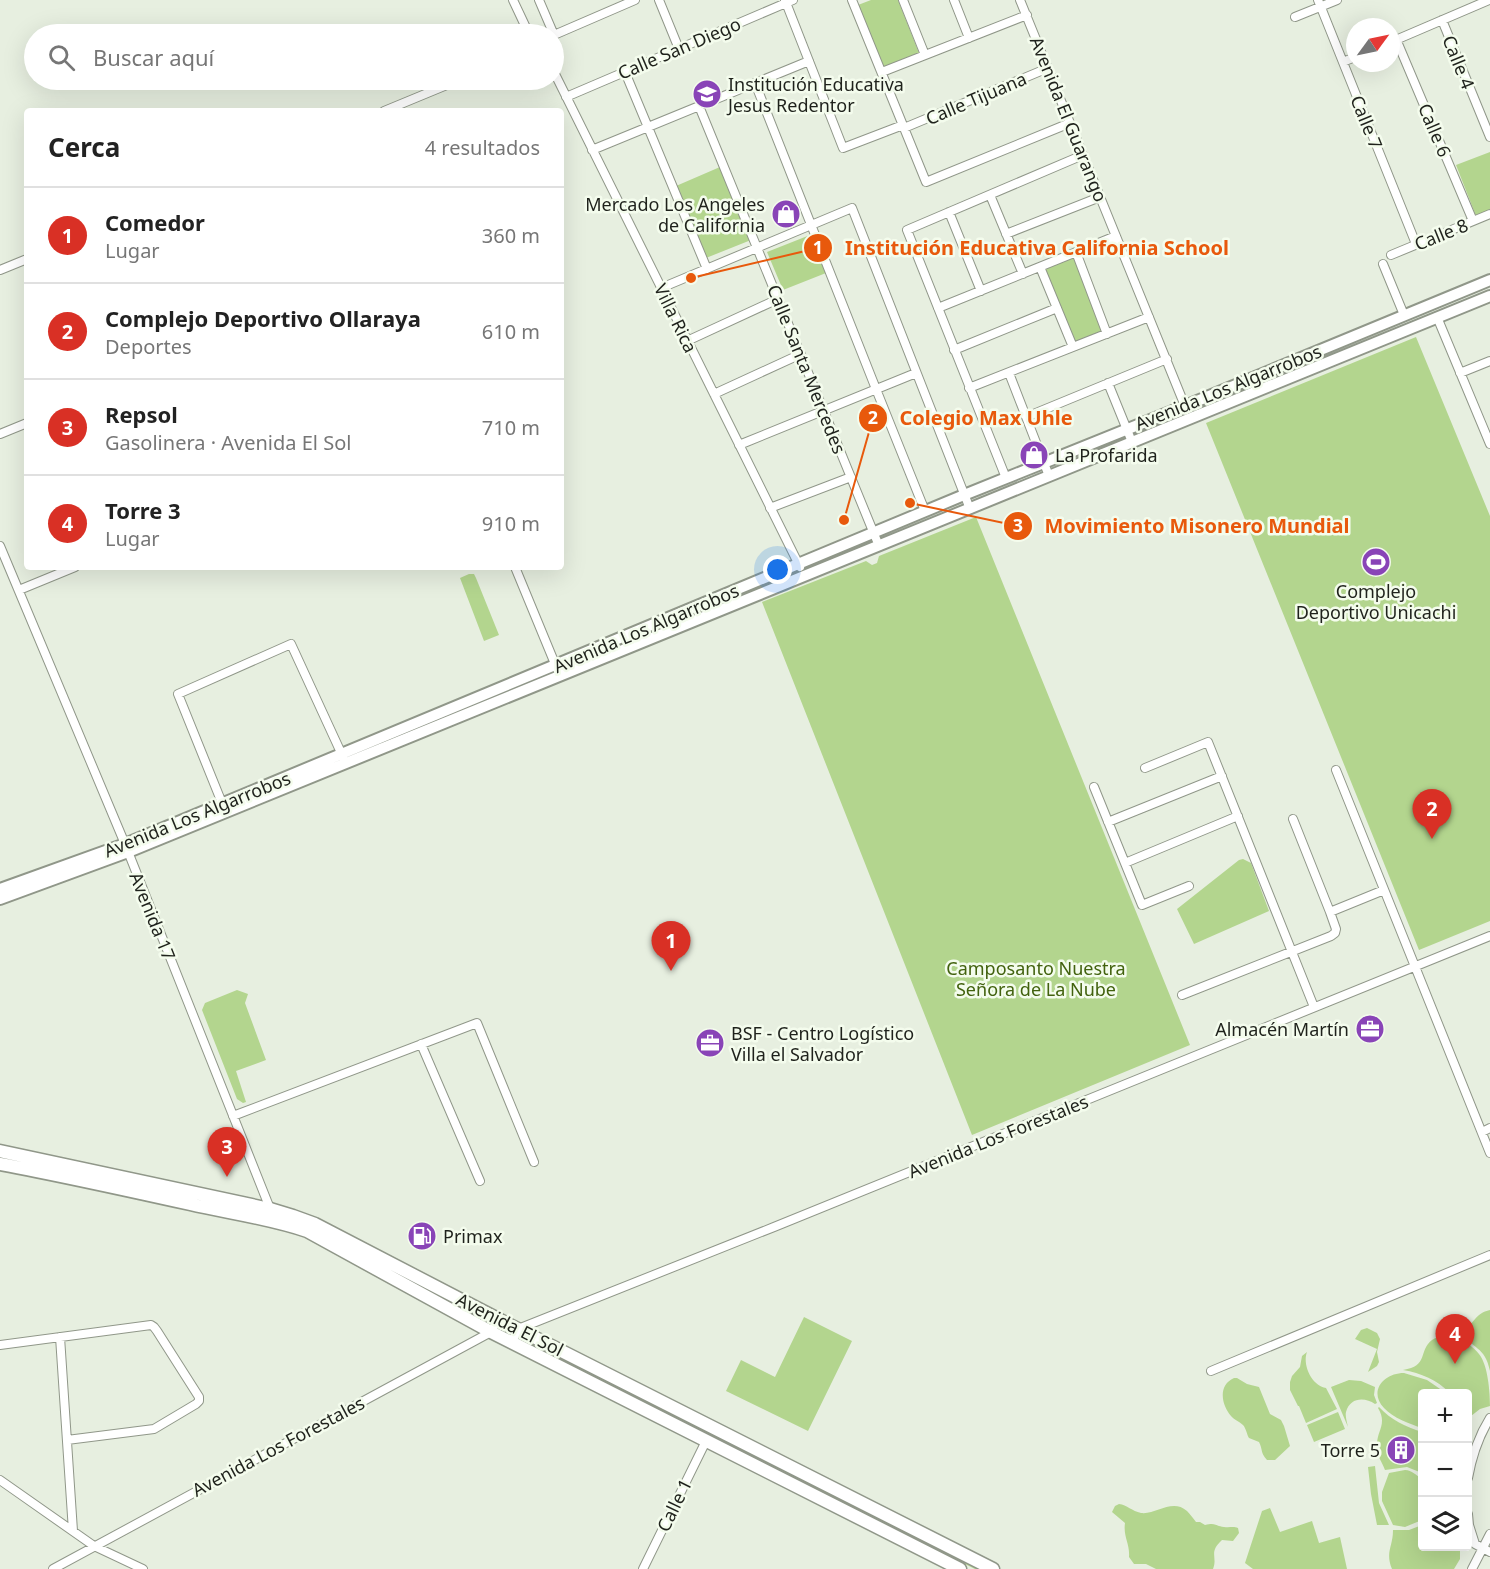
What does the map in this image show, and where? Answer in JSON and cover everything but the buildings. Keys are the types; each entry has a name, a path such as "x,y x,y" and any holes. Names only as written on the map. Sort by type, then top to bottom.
{"main road":[{"name":"Avenida El Sol","path":"0,1151 270,1209 315,1224 993,1569"},
{"name":"Avenida El Sol","path":"0,1164 88,1180 275,1221 307,1231 491,1332 960,1569"}],"street":[{"path":"513,0 524,24"},
{"path":"539,0 549,24"},
{"path":"564,31 635,0"},
{"path":"659,0 679,49"},
{"path":"852,0 926,182 1070,123"},
{"path":"903,0 925,55"},
{"path":"954,0 969,38"},
{"name":"Avenida El Guarango","path":"1020,0 1186,406"},
{"path":"1295,17 1319,3 1337,0"},
{"path":"1400,38 1489,0"},
{"path":"592,150 809,61 788,1"},
{"name":"Calle San Diego","path":"566,97 788,1"},
{"name":"Calle 7","path":"1319,3 1416,244"},
{"path":"882,72 1026,15"},
{"name":"Calle 4","path":"1442,20 1490,137"},
{"name":"Calle 6","path":"1400,54 1473,221"},
{"name":"Calle Tijuana","path":"809,61 843,148 1048,68"},
{"path":"624,72 707,269"},
{"path":"755,83 926,511"},
{"path":"391,108 435,90"},
{"name":"Villa Rica","path":"563,90 804,576"},
{"name":"Calle Santa Mercedes","path":"699,106 879,546"},
{"path":"1006,478 907,230 1083,155"},
{"path":"990,195 1023,274"},
{"path":"1006,234 1100,197"},
{"path":"661,288 852,208 970,508"},
{"path":"949,212 981,291"},
{"name":"Calle 8","path":"1391,255 1490,214"},
{"path":"938,308 1116,236"},
{"path":"1076,252 1107,334"},
{"path":"0,270 24,260"},
{"path":"1383,264 1404,315"},
{"path":"1041,267 1073,347"},
{"name":"Avenida Los Algarrobos","path":"0,899 558,670 798,564 964,495 1490,280"},
{"name":"Avenida Los Algarrobos","path":"558,670 879,546 1490,296"},
{"path":"687,341 778,299"},
{"path":"954,350 1057,308"},
{"path":"969,388 1149,317"},
{"path":"1437,317 1490,444"},
{"path":"714,394 801,354"},
{"path":"1026,417 1167,359"},
{"path":"1460,373 1490,361"},
{"path":"1009,372 1049,476"},
{"path":"739,445 916,373"},
{"path":"1108,383 1132,442"},
{"path":"1186,406 1191,418"},
{"path":"0,434 24,424"},
{"path":"770,508 851,477"},
{"name":"Avenida 17","path":"0,546 127,848 275,1221"},
{"path":"19,590 68,570"},
{"path":"516,570 558,670"},
{"path":"224,808 178,694 291,644 344,759"},
{"path":"1145,768 1208,742 1314,1007"},
{"path":"1336,770 1490,1153"},
{"path":"1108,822 1222,776"},
{"path":"1094,787 1142,905 1189,886"},
{"path":"1125,863 1238,816"},
{"path":"1182,995 1335,933 1336,928 1293,819"},
{"name":"Avenida Los Algarrobos","path":"0,889 127,848"},
{"path":"1330,912 1384,890"},
{"name":"Avenida Los Forestales","path":"53,1569 491,1332 518,1329 1490,936"},
{"path":"233,1116 477,1023 534,1162"},
{"path":"421,1044 480,1181"},
{"path":"1482,1132 1490,1128"},
{"path":"1211,1371 1490,1255"},
{"path":"491,1332 498,1319"},
{"path":"0,1345 151,1325 199,1397 199,1401 154,1429 67,1440"},
{"path":"512,1342 518,1329"},
{"path":"60,1337 73,1531"},
{"path":"1472,1456 1478,1437 1490,1418"},
{"name":"Calle 1","path":"643,1569 706,1441"},
{"path":"0,1480 94,1546 143,1569"},
{"path":"1472,1569 1486,1550 1490,1534"},
{"path":"1472,1536 1475,1544 1486,1550"}],"green space":[{"path":"871,0 898,0 919,53 883,67 858,5"},
{"path":"1490,152 1490,210 1476,216 1456,165"},
{"path":"720,167 751,240 706,258 676,186"},
{"path":"810,235 826,273 783,290 767,252"},
{"path":"1074,257 1103,331 1074,342 1045,268"},
{"name":"Complejo Deportivo Unicachi","path":"1416,337 1490,516 1490,921 1419,950 1206,423"},
{"name":"Camposanto Nuestra Señora de La Nube","path":"976,517 1190,1045 972,1135 762,602 866,561 872,565 877,563 879,556"},
{"path":"474,574 476,578 499,635 484,641 460,578"},
{"path":"1243,859 1251,863 1269,911 1194,944 1177,909"},
{"path":"237,990 248,994 245,1003 266,1060 236,1071 246,1102 243,1103 237,1099 202,1010 205,1003"},
{"path":"1490,1310 1490,1371 1482,1352 1462,1333 1477,1316"},
{"path":"804,1317 852,1341 808,1431 726,1391 741,1360 775,1377"},
{"path":"1367,1328 1377,1333 1380,1339 1377,1352 1379,1362 1368,1372 1377,1349 1355,1339 1361,1330"},
{"path":"1460,1333 1477,1351 1486,1372 1490,1406 1480,1409 1472,1415 1472,1389 1446,1389 1428,1378 1403,1370 1420,1362 1425,1349 1432,1340"},
{"path":"522,1339 988,1569 975,1569 522,1343"},
{"path":"1307,1352 1306,1363 1309,1374 1316,1383 1326,1388 1337,1409 1306,1423 1290,1390 1290,1382 1300,1367 1302,1356"},
{"path":"1404,1373 1427,1380 1440,1389 1418,1389 1418,1427 1392,1415 1379,1402 1380,1384 1390,1376"},
{"path":"1234,1378 1259,1387 1270,1414 1281,1420 1284,1426 1290,1446 1275,1460 1267,1460 1259,1442 1249,1438 1244,1426 1232,1417 1225,1406 1223,1390 1225,1385"},
{"path":"1349,1380 1361,1381 1375,1387 1374,1395 1377,1403 1358,1400 1351,1403 1346,1414 1348,1427 1331,1387"},
{"path":"1378,1408 1399,1422 1418,1431 1418,1471 1407,1467 1385,1470 1377,1450 1382,1423"},
{"path":"1338,1412 1345,1429 1314,1442 1307,1425"},
{"path":"1375,1466 1379,1503 1389,1525 1377,1525 1368,1467"},
{"path":"1405,1470 1418,1476 1418,1522 1405,1527 1393,1525 1382,1501 1382,1492 1389,1473"},
{"path":"1119,1504 1141,1513 1170,1506 1181,1507 1196,1522 1205,1525 1236,1527 1239,1533 1233,1541 1222,1540 1215,1548 1213,1569 1156,1569 1146,1564 1134,1564 1129,1557 1125,1523 1112,1512"},
{"path":"1270,1508 1280,1532 1312,1521 1319,1543 1340,1537 1347,1569 1253,1569 1245,1563 1262,1511"},
{"path":"1418,1527 1418,1551 1460,1551 1460,1559 1454,1569 1392,1569 1389,1554 1393,1530 1409,1530"}],"place":[{"name":"Institución Educativa Jesus Redentor","path":"707,94"},
{"name":"Mercado Los Angeles de California","path":"786,214"},
{"name":"Institución Educativa California School","path":"691,278"},
{"name":"La Profarida","path":"1034,455"},
{"name":"Movimiento Misonero Mundial","path":"910,503"},
{"name":"Colegio Max Uhle","path":"844,520"},
{"name":"Complejo Deportivo Unicachi","path":"1376,562"},
{"name":"Complejo Deportivo Ollaraya","path":"1432,839"},
{"name":"Comedor","path":"671,971"},
{"name":"Almacén Martín","path":"1370,1029"},
{"name":"BSF - Centro Logístico Villa el Salvador","path":"710,1043"},
{"name":"Repsol","path":"227,1177"},
{"name":"Primax","path":"422,1236"},
{"name":"Torre 3","path":"1455,1364"},
{"name":"Torre 5","path":"1401,1450"}]}
